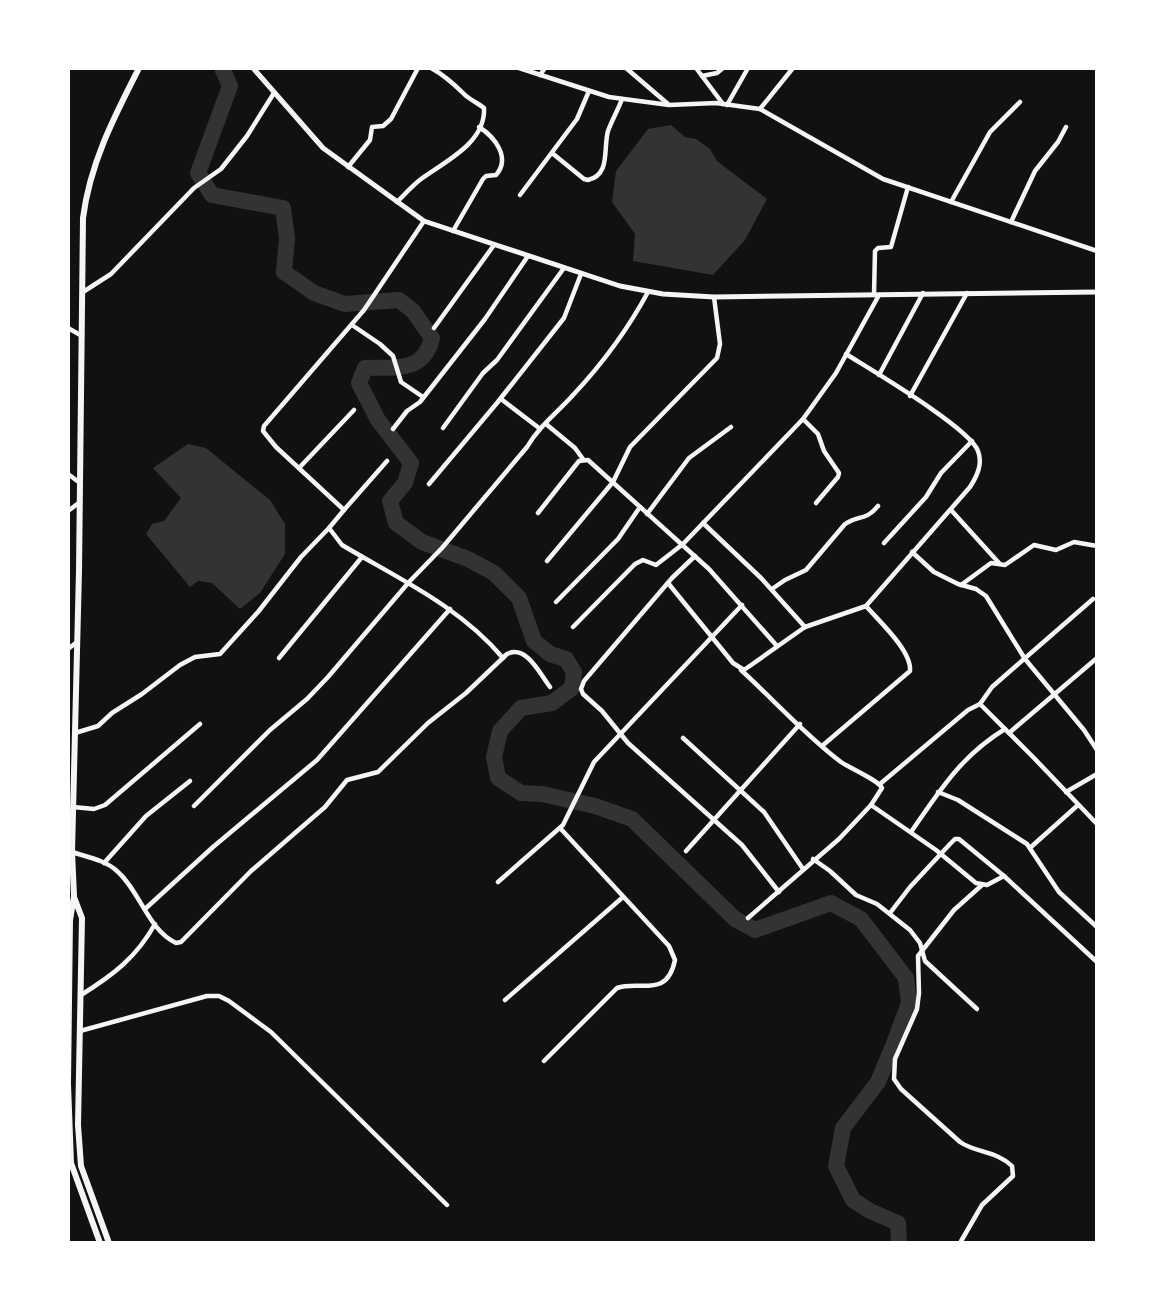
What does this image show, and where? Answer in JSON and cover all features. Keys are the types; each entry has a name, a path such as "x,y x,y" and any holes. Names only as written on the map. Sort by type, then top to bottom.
{"main road":[{"path":"100,1243 69,1162 70,919 74,895 72,852 83,218 91,174 99,151 139,68"},
{"path":"74,895 82,918 78,1125 81,1166 109,1243"}],"street":[{"path":"253,68 314,140 348,168 424,221 581,274 648,292 715,297 1097,292"},
{"path":"348,168 370,140 372,127 383,126 391,119 418,68"},
{"path":"397,202 419,181 461,152 483,119 484,108 430,68"},
{"path":"519,68 622,99 669,105 725,104 760,109 867,172 1097,251"},
{"path":"541,75 545,68"},
{"path":"626,68 669,105"},
{"path":"696,68 725,104"},
{"path":"702,76 717,73 723,68"},
{"path":"725,104 748,68"},
{"path":"760,109 793,68"},
{"path":"520,195 577,118 589,91"},
{"path":"83,292 111,274 197,185 221,169 241,145 274,93"},
{"path":"552,153 584,179 596,177 605,164 608,131 622,99"},
{"path":"951,202 990,132 1020,102"},
{"path":"453,232 483,179 496,175 501,168 502,157 497,142 479,127"},
{"path":"1011,222 1030,181 1066,127"},
{"path":"573,627 635,564 643,560 656,565 683,544 803,419 831,381 876,295 875,251 878,248 891,247 908,187"},
{"path":"344,510 265,436 264,426 364,310 424,221"},
{"path":"434,328 494,245"},
{"path":"393,429 480,327 527,256"},
{"path":"443,428 564,268"},
{"path":"429,484 564,318 581,274"},
{"path":"194,806 270,730 316,689 409,582 443,548 527,447 539,428 546,424 597,368 648,292"},
{"path":"878,375 923,293"},
{"path":"910,396 967,293"},
{"path":"547,561 613,482 630,447 717,358 720,344 715,297"},
{"path":"352,325 380,344 396,360 401,382 423,397"},
{"path":"68,328 82,337"},
{"path":"739,668 748,668 805,627 866,606 951,510 978,473 980,455 972,441 846,354"},
{"path":"500,398 539,428"},
{"path":"299,468 354,410"},
{"path":"803,419 818,435 824,451 839,473 816,503"},
{"path":"546,424 683,544 777,646"},
{"path":"647,514 689,458 731,427"},
{"path":"884,543 926,497 941,473 972,441"},
{"path":"538,513 583,459"},
{"path":"75,734 98,726 180,665 195,657 220,654 258,612 301,556 387,461"},
{"path":"68,474 80,484"},
{"path":"68,511 80,502"},
{"path":"772,589 806,570 845,524 869,516 878,506"},
{"path":"556,602 618,539 640,507"},
{"path":"951,510 999,564"},
{"path":"703,523 772,589 805,627"},
{"path":"329,528 342,545 409,582 450,609 484,637 503,658"},
{"path":"961,585 991,564 1005,565 1034,545 1051,550 1074,542 1097,546"},
{"path":"912,552 934,572 976,589 986,596 1025,659 1084,730 1097,750"},
{"path":"695,556 668,583 582,684 583,694 663,776 748,852 779,892"},
{"path":"279,658 362,557"},
{"path":"668,583 739,668 822,746 855,772 880,784"},
{"path":"880,784 968,710 980,704 992,687 1093,599"},
{"path":"498,882 560,828 594,762 742,606"},
{"path":"822,746 910,671 910,662 903,649 866,606"},
{"path":"145,909 213,847 317,760 450,609"},
{"path":"68,649 77,642"},
{"path":"72,852 104,863 118,872 155,924 172,941 181,942 251,872 325,807 347,780 378,772 428,723 514,650 530,661 550,687"},
{"path":"911,832 938,792 967,757 1007,731 1097,657"},
{"path":"980,704 1097,824"},
{"path":"73,807 94,809 105,805 200,724"},
{"path":"685,851 800,724"},
{"path":"683,738 764,813 803,869"},
{"path":"1066,792 1097,774"},
{"path":"104,863 146,816 190,781"},
{"path":"748,918 839,839 871,805 882,788 880,784"},
{"path":"938,792 958,800 1031,847 1059,892 1097,927"},
{"path":"871,805 982,885"},
{"path":"1031,847 1078,805"},
{"path":"544,1061 617,988 652,986 667,978 675,960 669,946 560,828"},
{"path":"890,913 950,844 959,839 1004,876 1097,962"},
{"path":"813,859 856,895 877,904 917,937 925,961 977,1009"},
{"path":"960,1243 982,1205 1010,1179 1014,1171 1012,1166 999,1156 971,1149 960,1142 897,1084 893,1073 895,1059 917,1009 919,993 916,962 921,951 954,910 982,885 1004,876"},
{"path":"505,1000 623,897"},
{"path":"80,996 105,980 131,958 143,945 155,924"},
{"path":"80,1031 129,1020 196,998 219,996 271,1032 447,1205"}],"shaded area":[{"path":"671,125 685,137 696,139 710,149 717,161 767,199 745,240 713,275 633,261 635,234 612,202 616,171 648,129"},
{"path":"188,444 206,448 270,500 285,524 285,554 260,593 240,609 212,583 198,581 190,587 146,534 152,524 164,521 181,498 153,468"}],"waterway":[{"path":"222,68 230,86 198,173 212,195 283,208 287,238 284,272 314,293 345,304 399,300 413,311 432,338 428,349 415,363 407,366 365,368 359,383 378,420 411,463 405,483 390,501 396,523 422,542 468,559 494,573 519,598 534,641 550,654 566,659 574,672 572,688 552,703 521,708 500,731 494,757 498,778 521,793 542,794 595,806 632,819 735,919 755,930 831,903 861,919 906,978 909,1003 895,1041 878,1082 843,1128 836,1166 853,1200 898,1223 899,1243"}]}
